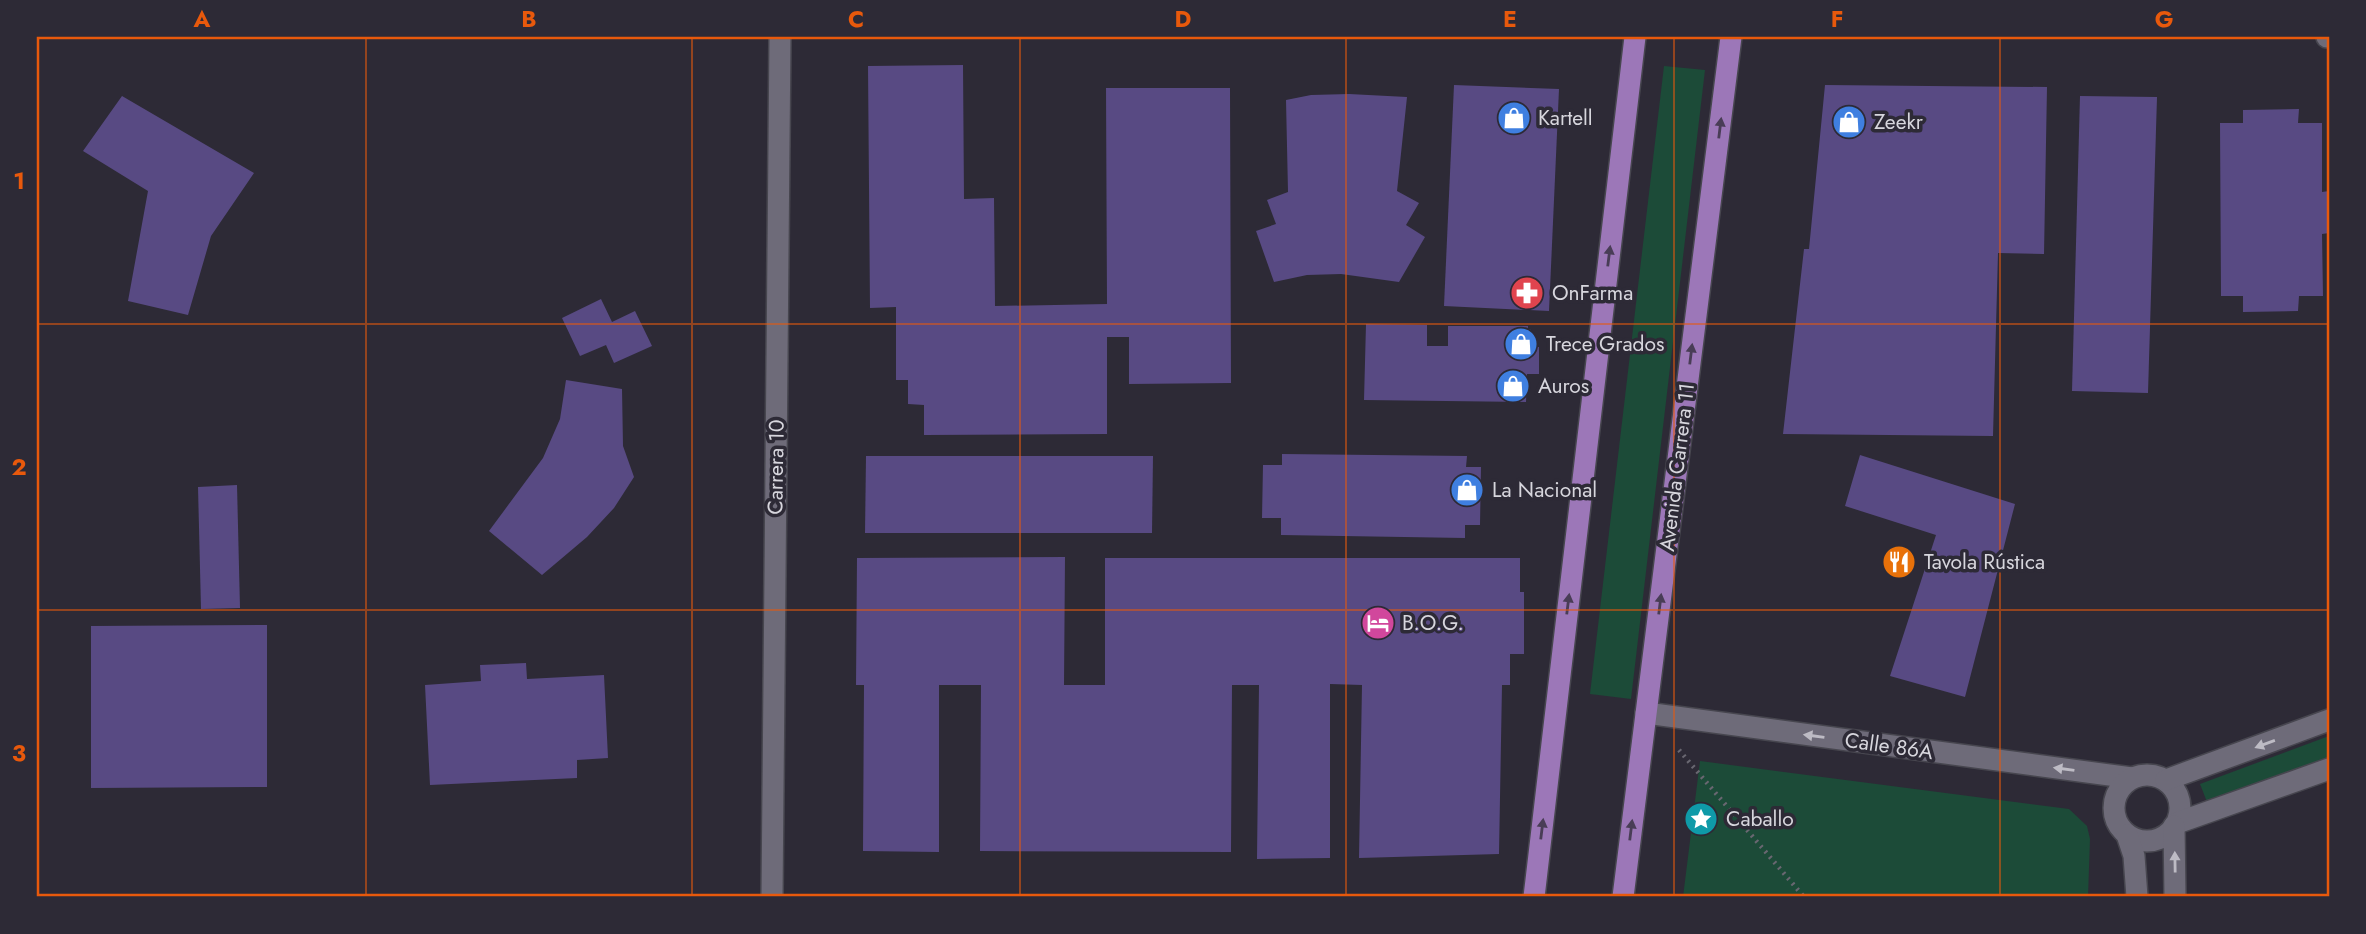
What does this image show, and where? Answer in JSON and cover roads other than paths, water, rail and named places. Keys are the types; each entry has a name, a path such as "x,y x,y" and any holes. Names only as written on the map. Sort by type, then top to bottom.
{"main road":[{"path":"1534,897 1635,37"},
{"name":"Avenida Carrera 11","path":"1623,897 1731,37"}],"street":[{"name":"Carrera 10","path":"772,897 780,37"},
{"name":"Calle 86A","path":"1646,713 2132,778"},
{"path":"2166,780 2329,720"},
{"path":"2127,835 2137,840 2159,839 2175,825 2329,769"},
{"path":"2137,897 2134,856 2127,835 2114,817 2113,805 2123,784 2132,778 2149,774 2166,780 2173,787 2180,804 2175,825 2175,897"}],"place":[{"name":"Kartell","path":"1514,118"},
{"name":"Zeekr","path":"1849,122"},
{"name":"OnFarma","path":"1527,293"},
{"name":"Trece Grados","path":"1521,344"},
{"name":"Auros","path":"1513,386"},
{"name":"La Nacional","path":"1467,490"},
{"name":"Tavola Rústica","path":"1899,562"},
{"name":"B.O.G.","path":"1378,623"},
{"name":"Caballo","path":"1701,819"}]}
